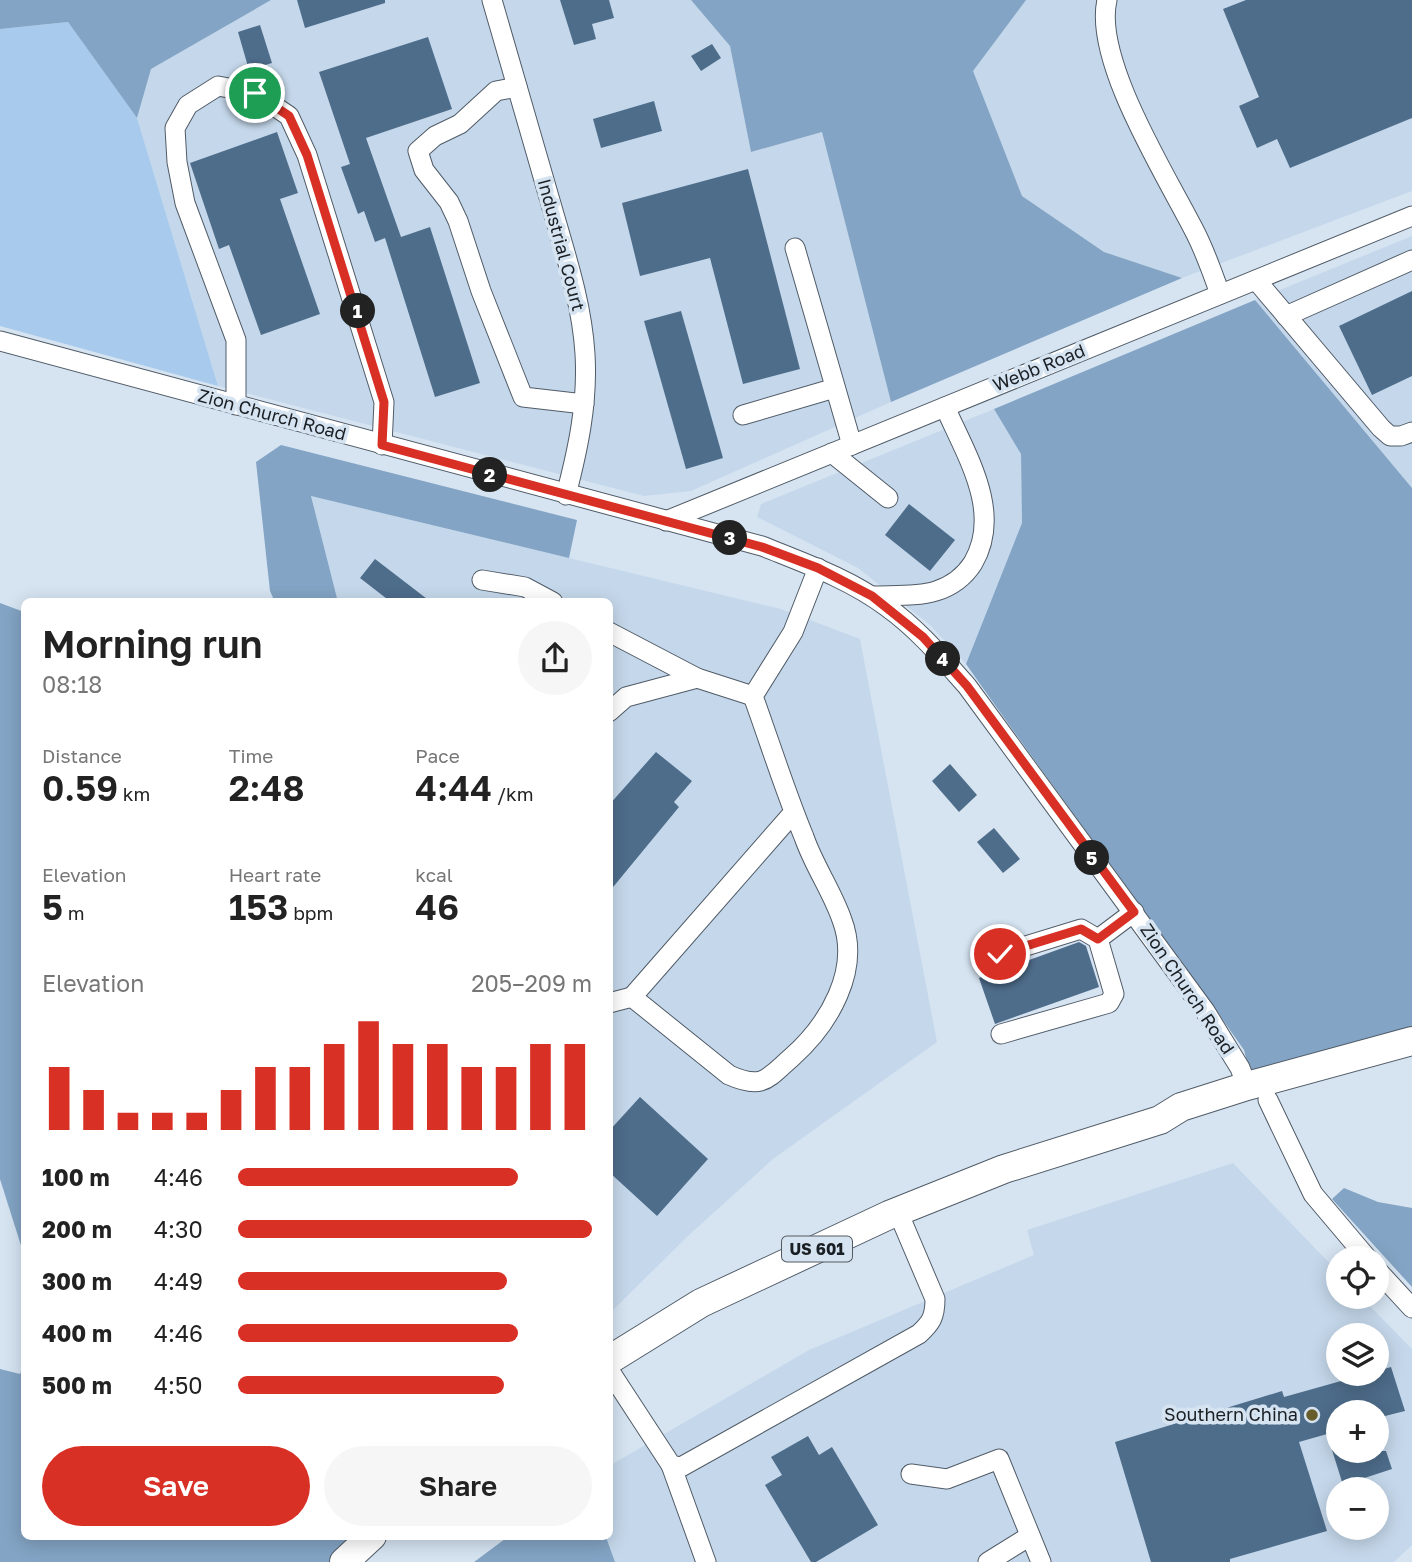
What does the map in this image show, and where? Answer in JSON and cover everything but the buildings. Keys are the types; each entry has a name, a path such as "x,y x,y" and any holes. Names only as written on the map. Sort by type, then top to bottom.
{"highway":[{"name":"US 601","path":"1257,1093 1412,1041"},
{"name":"US 601","path":"613,1358 701,1303 898,1212 1004,1169 1160,1119 1181,1107 1412,1059"},
{"path":"344,1562 368,1540"}],"street":[{"name":"Industrial Court","path":"492,0 568,262 581,319 585,354 584,404 580,444 566,495"},
{"path":"1107,0 1106,30 1122,90 1170,189 1195,233 1220,294"},
{"path":"236,405 236,340 185,203 177,162 175,128 188,104 218,86 255,93 289,116 307,155 384,402 382,445"},
{"path":"517,87 496,91 460,124 435,136 418,151 424,170 449,202 458,220 481,291 523,397 584,404"},
{"name":"Webb Road","path":"666,521 1412,216"},
{"path":"795,248 852,445"},
{"path":"1286,316 1412,260"},
{"path":"1256,279 1390,436 1412,432"},
{"name":"Zion Church Road","path":"0,341 762,547 818,568 872,596 923,637 967,686 1205,1011 1257,1093 1313,1194 1357,1246"},
{"path":"743,415 835,388"},
{"path":"872,596 934,592 953,584 967,573 983,543 986,523 983,499 945,407"},
{"path":"832,453 888,498"},
{"path":"753,696 793,632 818,568"},
{"path":"482,580 525,587 546,598"},
{"path":"613,634 697,678 753,696"},
{"path":"613,708 626,697 697,678"},
{"path":"632,997 729,1075 748,1083 764,1082 805,1045 842,991 848,952 843,921 804,839 753,696"},
{"path":"613,1002 632,997 794,812"},
{"path":"1098,939 1134,912"},
{"path":"1000,954 1081,929 1098,939 1114,994 1109,1003 1001,1034"},
{"path":"671,1465 681,1467 919,1334 931,1323 935,1314 935,1299 898,1212"},
{"path":"1389,1283 1412,1308"},
{"path":"613,1368 671,1465 706,1562"},
{"path":"911,1474 947,1479 999,1459 1041,1562"},
{"path":"988,1562 1030,1536"}],"shaded area":[{"path":"0,0 271,0 151,69 137,118 68,22 0,29"},
{"path":"271,0 691,0 730,46 751,152 822,132 891,402 691,491 644,496 218,386 137,118 151,69"},
{"path":"691,0 1026,0 973,71 1022,196 1104,252 1182,278 891,402 822,132 751,152 730,46"},
{"path":"1026,0 1412,0 1412,191 1182,278 1104,252 1022,196 972,71"},
{"path":"68,22 137,118 218,386 0,326 0,29"},
{"path":"1412,236 1412,488 1255,300"},
{"path":"1255,300 1412,488 1412,1028 1250,1073 1244,1050 966,664 1022,523 1021,454 994,409"},
{"path":"994,409 1021,453 1022,523 966,664 930,625 858,568 757,517 761,504"},
{"path":"281,445 577,520 569,558 311,496 337,598 273,598 270,591 256,462"},
{"path":"311,496 781,609 860,639 937,1042 773,1159 689,1235 613,1310 613,598 337,598"},
{"path":"0,603 21,611 21,1246 0,1179"},
{"path":"1233,1163 1326,1260 1326,1309 1373,1309 1386,1323 1326,1323 1326,1386 1389,1386 1389,1326 1412,1349 1412,1545 1394,1562 615,1562 607,1540 613,1540 613,1464 809,1350 1034,1255 1027,1230"},
{"path":"1344,1188 1378,1202 1412,1208 1412,1287 1389,1262 1389,1246 1375,1246 1332,1199"},
{"path":"0,1369 20,1374 21,1372 21,1540 351,1540 329,1562 0,1562"},
{"path":"504,1540 607,1540 615,1562 474,1562"}],"place":[{"name":"Southern China","path":"1312,1415"}],"route":[{"path":"255,93 289,116 307,155 355,300 384,402 382,445 762,547 818,568 888,607 923,637 967,686 1134,912 1098,939 1081,929 1000,954"}]}
